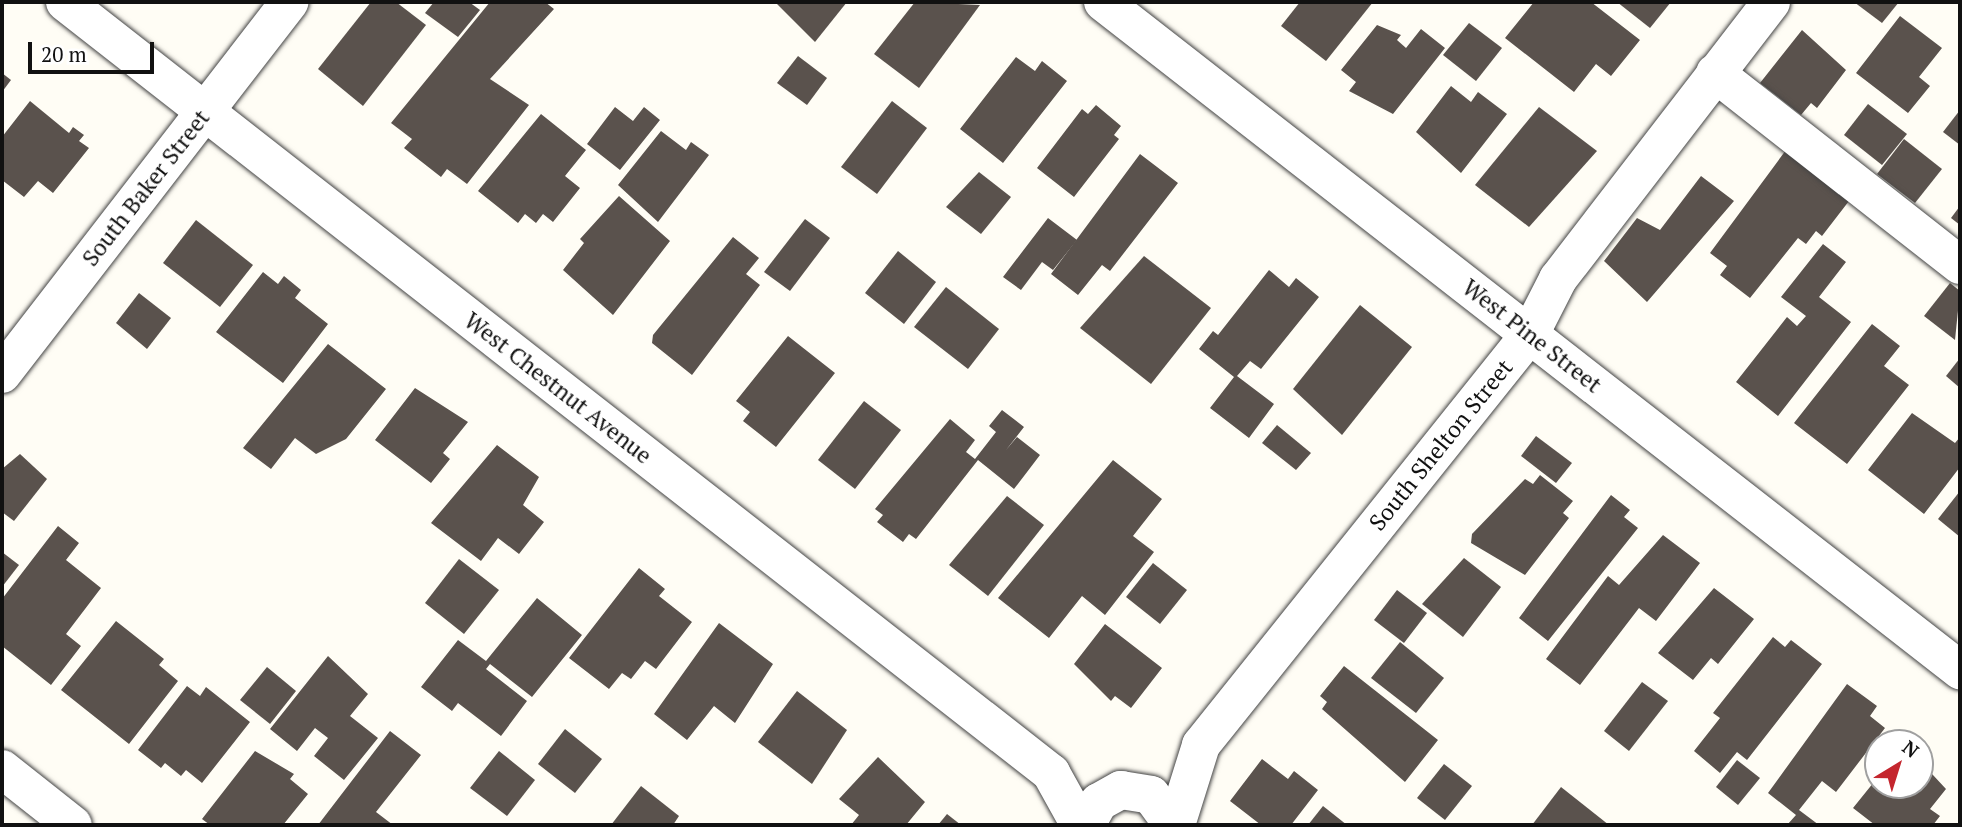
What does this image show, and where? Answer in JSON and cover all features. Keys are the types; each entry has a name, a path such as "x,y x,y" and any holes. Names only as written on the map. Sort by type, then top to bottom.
{"street":[{"name":"West Chestnut Avenue","path":"65,2 1051,773 1080,825"},
{"name":"South Baker Street","path":"2,374 290,2"},
{"name":"West Pine Street","path":"1103,2 1960,670"},
{"name":"South Shelton Street","path":"1175,825 1201,745 1530,334 1558,279 1771,2"},
{"path":"1715,73 1960,265"},
{"name":"South Shelton Street","path":"1086,825 1099,802 1201,745"},
{"path":"2,769 73,825"},
{"name":"West Chestnut Avenue","path":"1051,773 1151,795 1175,825"}],"building":[{"path":"371,2 396,2 426,25 363,106 318,69"},
{"path":"434,2 469,2 480,10 458,37 425,13"},
{"path":"490,2 545,2 554,9 490,79 529,105 467,184 447,169 441,177 404,148 412,139 391,123"},
{"path":"775,2 847,2 815,42"},
{"path":"915,2 980,5 919,88 874,54"},
{"path":"1300,2 1373,2 1326,61 1281,26"},
{"path":"1534,2 1591,2 1640,40 1611,76 1596,64 1574,92 1505,38"},
{"path":"1617,2 1671,2 1650,28"},
{"path":"1854,2 1899,2 1882,23"},
{"path":"1900,16 1942,48 1919,77 1930,86 1908,113 1856,73"},
{"path":"1469,23 1502,48 1476,81 1443,55"},
{"path":"1377,25 1401,35 1397,40 1406,48 1421,29 1445,48 1393,114 1349,91 1356,82 1341,70"},
{"path":"1802,30 1846,70 1817,108 1811,103 1801,115 1760,83"},
{"path":"798,56 827,78 807,105 777,83"},
{"path":"1016,57 1035,71 1042,61 1067,81 1003,163 960,129"},
{"path":"2,73 11,80 2,92"},
{"path":"1451,86 1471,102 1478,92 1507,114 1461,173 1416,132"},
{"path":"30,101 69,133 73,127 84,135 79,141 89,148 53,193 38,181 24,197 2,180 2,137"},
{"path":"892,101 927,128 877,194 841,167"},
{"path":"1868,104 1907,134 1882,165 1844,135"},
{"path":"1096,105 1121,126 1114,135 1119,139 1074,197 1037,168 1082,109 1088,114"},
{"path":"615,107 633,121 644,107 660,120 620,170 587,144"},
{"path":"1539,107 1597,151 1529,227 1475,185"},
{"path":"1960,110 1960,145 1943,132"},
{"path":"541,114 586,150 565,176 580,188 553,222 543,214 536,223 525,214 518,223 478,191"},
{"path":"661,131 686,150 691,142 709,155 658,222 618,185"},
{"path":"1904,139 1942,169 1915,203 1877,174"},
{"path":"1786,150 1849,201 1822,236 1816,231 1806,244 1798,238 1750,298 1720,275 1727,266 1710,253"},
{"path":"1140,154 1178,183 1110,271 1102,265 1078,295 1051,274"},
{"path":"979,172 1011,197 981,234 946,207"},
{"path":"1701,176 1734,201 1647,302 1604,261 1637,218 1660,230"},
{"path":"619,196 670,241 613,315 563,270 584,243 580,239"},
{"path":"1960,206 1960,225 1951,218"},
{"path":"1048,218 1077,240 1053,270 1042,262 1021,290 1003,277"},
{"path":"805,219 830,238 790,291 764,272"},
{"path":"196,220 253,265 220,307 163,263"},
{"path":"733,237 759,258 746,274 760,285 692,375 652,343 653,335"},
{"path":"1823,244 1846,262 1819,297 1851,322 1778,416 1736,382 1787,317 1797,326 1806,316 1781,297"},
{"path":"898,251 936,282 904,324 865,293"},
{"path":"1144,256 1211,308 1151,384 1080,328"},
{"path":"1269,270 1289,287 1296,278 1319,297 1261,369 1250,361 1237,376 1274,404 1249,438 1210,408 1234,377 1199,349 1213,331 1218,335"},
{"path":"263,272 278,284 284,276 301,290 295,298 328,324 283,383 216,332"},
{"path":"1950,283 1960,291 1955,340 1924,316"},
{"path":"946,287 999,329 968,369 914,327"},
{"path":"139,293 171,318 147,349 116,323"},
{"path":"1360,305 1412,347 1342,435 1293,389"},
{"path":"1872,324 1900,346 1884,366 1909,385 1847,464 1794,423"},
{"path":"788,336 835,373 776,447 743,421 750,412 736,401"},
{"path":"328,344 386,389 346,439 316,454 295,438 271,469 243,448"},
{"path":"1960,358 1960,388 1946,376"},
{"path":"415,388 468,422 443,453 450,459 431,483 375,440"},
{"path":"864,401 901,430 855,489 818,460"},
{"path":"1002,410 1024,427 1006,450 1017,437 1040,455 1014,489 978,460 916,539 909,534 903,542 877,522 883,515 875,509 950,419 975,440 966,452 975,459 996,432 989,426"},
{"path":"1912,413 1955,443 1960,437 1960,467 1924,514 1868,470"},
{"path":"1277,425 1311,453 1296,470 1262,443"},
{"path":"1536,436 1572,463 1556,483 1521,456"},
{"path":"497,445 539,477 523,505 544,522 519,554 498,538 481,561 431,523"},
{"path":"20,454 47,479 14,521 2,512 2,469"},
{"path":"1113,460 1162,499 1133,536 1154,552 1105,615 1082,596 1049,638 998,598"},
{"path":"1540,475 1573,501 1563,513 1569,518 1525,575 1471,543 1472,534 1525,479 1533,484"},
{"path":"1960,491 1960,537 1938,519"},
{"path":"1611,495 1630,510 1624,517 1638,528 1548,641 1519,618"},
{"path":"1007,496 1044,525 988,596 949,565"},
{"path":"58,526 79,543 66,560 101,588 66,634 81,646 51,685 2,646 2,599"},
{"path":"1663,535 1700,563 1656,621 1639,608 1580,685 1546,659 1608,576 1619,585"},
{"path":"2,552 19,565 2,587"},
{"path":"1464,558 1501,587 1463,637 1422,604"},
{"path":"459,559 499,590 464,634 425,603"},
{"path":"1153,563 1187,590 1160,624 1126,597"},
{"path":"639,568 665,589 659,596 692,622 656,669 645,661 631,679 622,673 609,689 569,658"},
{"path":"1714,588 1754,619 1718,664 1711,658 1693,680 1658,653"},
{"path":"1397,590 1427,613 1404,643 1374,620"},
{"path":"537,598 582,635 532,697 490,664 486,669 527,701 501,736 458,703 452,711 421,687 458,640 486,661"},
{"path":"116,621 164,659 159,665 178,681 129,744 61,690"},
{"path":"719,623 773,664 735,723 714,706 687,740 654,714"},
{"path":"1105,624 1162,668 1131,708 1115,696 1111,701 1074,664"},
{"path":"1773,637 1785,647 1791,640 1822,664 1747,760 1737,752 1720,773 1694,751 1720,718 1713,713"},
{"path":"1400,642 1444,678 1416,713 1371,678"},
{"path":"328,656 368,694 350,716 378,738 344,780 314,756 328,738 315,728 297,751 270,729"},
{"path":"1344,666 1438,740 1405,782 1322,709 1327,702 1320,696"},
{"path":"267,667 296,691 270,724 240,700"},
{"path":"1642,682 1668,701 1629,751 1604,731"},
{"path":"1847,684 1877,706 1870,716 1885,728 1864,729 1864,755 1836,792 1822,781 1799,810 1819,825 1787,825 1796,815 1768,793"},
{"path":"187,686 200,696 206,687 250,722 202,783 186,770 181,776 165,763 161,768 138,750"},
{"path":"797,691 847,730 812,784 758,742"},
{"path":"565,729 602,759 575,793 538,764"},
{"path":"390,731 421,755 376,812 393,825 318,825"},
{"path":"255,751 294,774 290,779 308,794 283,825 210,825 202,819"},
{"path":"499,751 535,780 507,816 470,788"},
{"path":"878,757 925,802 906,825 851,825 859,815 839,799"},
{"path":"1262,759 1288,779 1294,771 1318,790 1291,825 1261,825 1230,801"},
{"path":"1737,760 1760,778 1738,805 1716,787"},
{"path":"1444,764 1472,786 1445,820 1417,798"},
{"path":"1934,776 1946,789 1930,809 1940,816 1933,825 1875,825 1853,808 1864,794 1864,799 1934,799"},
{"path":"641,786 679,816 673,825 611,825"},
{"path":"1561,787 1609,825 1532,825"},
{"path":"1323,806 1347,825 1308,825"},
{"path":"947,814 961,825 938,825"}]}
